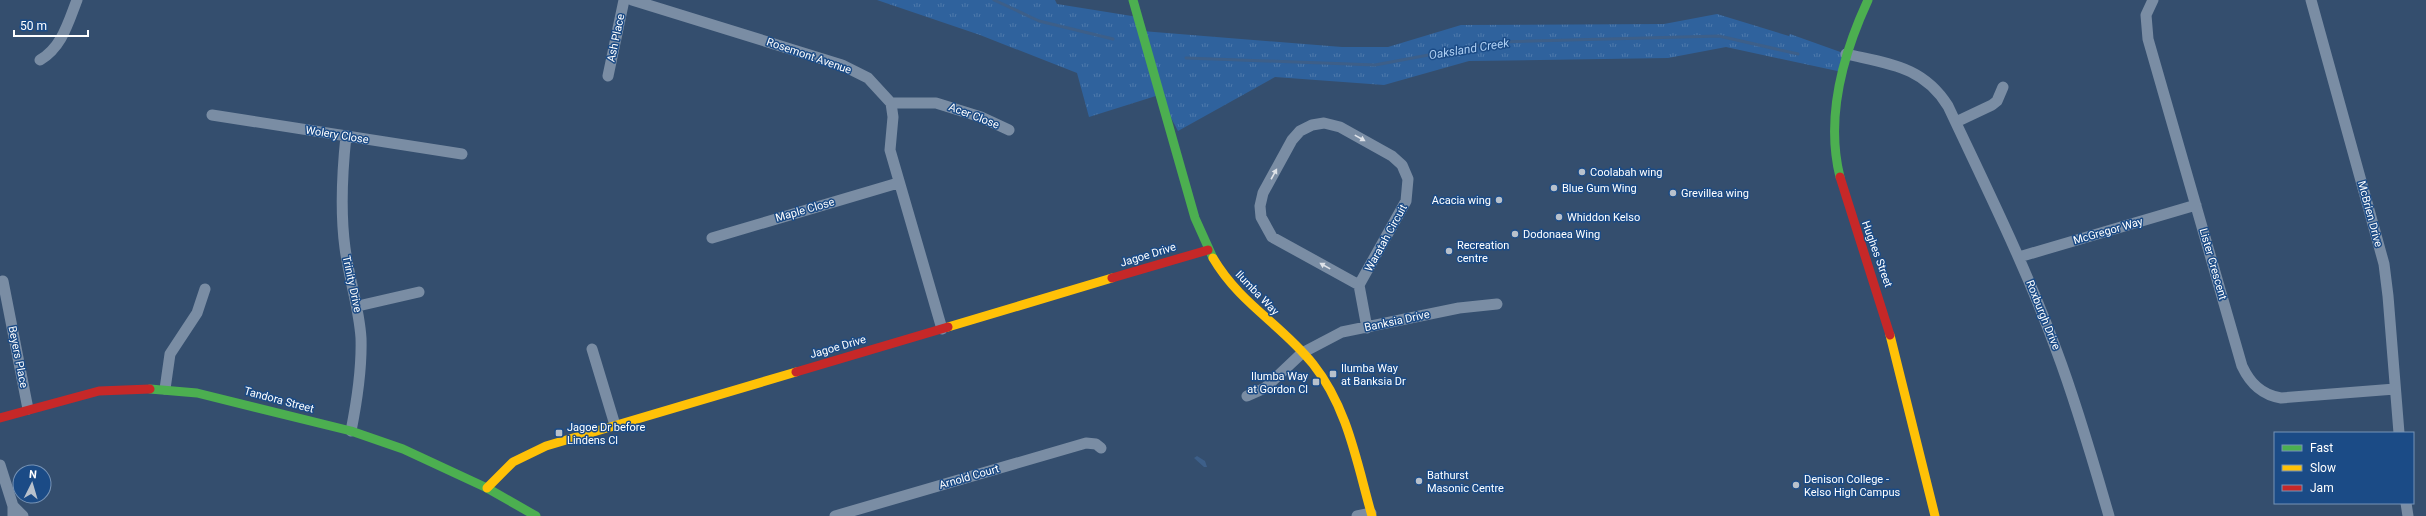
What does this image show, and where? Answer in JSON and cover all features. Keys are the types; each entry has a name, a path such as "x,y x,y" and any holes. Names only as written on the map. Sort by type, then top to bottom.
{"street":[{"path":"40,60 48,55 62,38 77,0"},
{"name":"Ash Place","path":"608,76 624,0"},
{"name":"Rosemont Avenue","path":"632,0 842,65 868,78 891,103"},
{"name":"Ilumba Way","path":"1133,0 1195,218 1208,250 1225,277 1237,292 1302,353 1320,374 1341,406 1357,455 1371,514"},
{"name":"Hughes Street","path":"1868,0 1858,19 1846,54 1837,97 1835,120 1838,168 1842,188 1880,297 1935,516"},
{"name":"Lister Crescent","path":"2153,0 2146,15 2148,39 2242,366 2254,386 2272,397 2281,398 2395,389"},
{"name":"McBrien Drive","path":"2311,0 2384,264 2399,432"},
{"name":"Roxburgh Drive","path":"1846,54 1897,66 1917,74 1940,92 1956,122 2020,257 2070,386 2109,516"},
{"path":"1956,122 1992,105 1997,101 2003,87"},
{"path":"891,103 892,117 890,150 898,183 942,329"},
{"name":"Acer Close","path":"891,103 936,103 981,117 1009,130"},
{"name":"Wolery Close","path":"212,115 462,154"},
{"name":"Waratah Circuit","path":"1324,123 1340,127 1392,156 1402,165 1408,179 1406,201 1359,285 1272,237 1261,217 1260,206 1263,193 1292,140 1300,131 1312,125 1324,123"},
{"name":"Trinity Drive","path":"346,136 342,176 345,249 358,306 361,339 358,395 351,431"},
{"name":"Maple Close","path":"712,238 898,183"},
{"name":"McGregor Way","path":"2020,257 2196,205"},
{"name":"Jagoe Drive","path":"487,488 504,469 527,453 615,425 1208,250"},
{"name":"Beyers Place","path":"3,281 28,409"},
{"path":"1359,285 1367,328"},
{"path":"165,389 170,354 197,313 205,289"},
{"path":"358,306 419,292"},
{"name":"Banksia Drive","path":"1247,396 1265,388 1302,353 1342,332 1459,308 1497,304"},
{"path":"592,349 615,425"},
{"name":"Tandora Street","path":"0,418 28,409 99,391 165,389 211,396 351,431 426,458 487,488 536,516"},
{"name":"Arnold Court","path":"835,516 1086,443 1096,444 1101,448"},
{"path":"0,465 13,511 23,516"},
{"path":"2406,504 2408,516"},
{"path":"1357,516 1371,514"}],"green space":[{"path":"877,0 1055,0 1057,4 1138,17 1142,31 1342,47 1388,47 1461,25 1664,24 1717,14 1789,36 1790,34 1846,54 1842,72 1726,47 1668,58 1469,61 1384,85 1275,77 1178,131 1159,95 1089,117 1077,73 980,35"}],"shaded area":[{"path":"1197,456 1205,461 1207,467 1204,467 1194,458"}],"waterway":[{"name":"Oaksland Creek","path":"994,0 1039,21 1113,39"},
{"name":"Oaksland Creek","path":"1186,58 1375,65 1498,42 1719,36 1798,54"}],"traffic: fast":[{"path":"1133,0 1195,218 1213,258"},
{"path":"1840,177 1836,154 1835,132 1839,86 1851,42 1868,0"},
{"path":"150,389 197,393 351,431 403,449 487,488 536,516"}],"traffic: slow":[{"path":"1213,258 1236,288 1301,350 1325,381 1335,399 1350,437 1372,516"},
{"path":"948,327 1112,278"},
{"path":"1890,335 1935,516"},
{"path":"487,488 513,462 546,446 796,372"}],"traffic: jam":[{"path":"1840,177 1890,335"},
{"path":"1112,278 1208,250"},
{"path":"796,372 948,327"},
{"path":"0,418 99,391 150,389"}],"place":[{"name":"Coolabah wing","path":"1582,172"},
{"name":"Blue Gum Wing","path":"1554,188"},
{"name":"Grevillea wing","path":"1673,193"},
{"name":"Acacia wing","path":"1499,200"},
{"name":"Whiddon Kelso","path":"1559,217"},
{"name":"Dodonaea Wing","path":"1515,234"},
{"name":"Recreation centre","path":"1449,251"},
{"name":"Ilumba Way at Banksia Dr","path":"1333,374"},
{"name":"Ilumba Way at Gordon Cl","path":"1316,382"},
{"name":"Jagoe Dr before Lindens Cl","path":"559,433"},
{"name":"Bathurst Masonic Centre","path":"1419,481"},
{"name":"Denison College - Kelso High Campus","path":"1796,485"}]}
